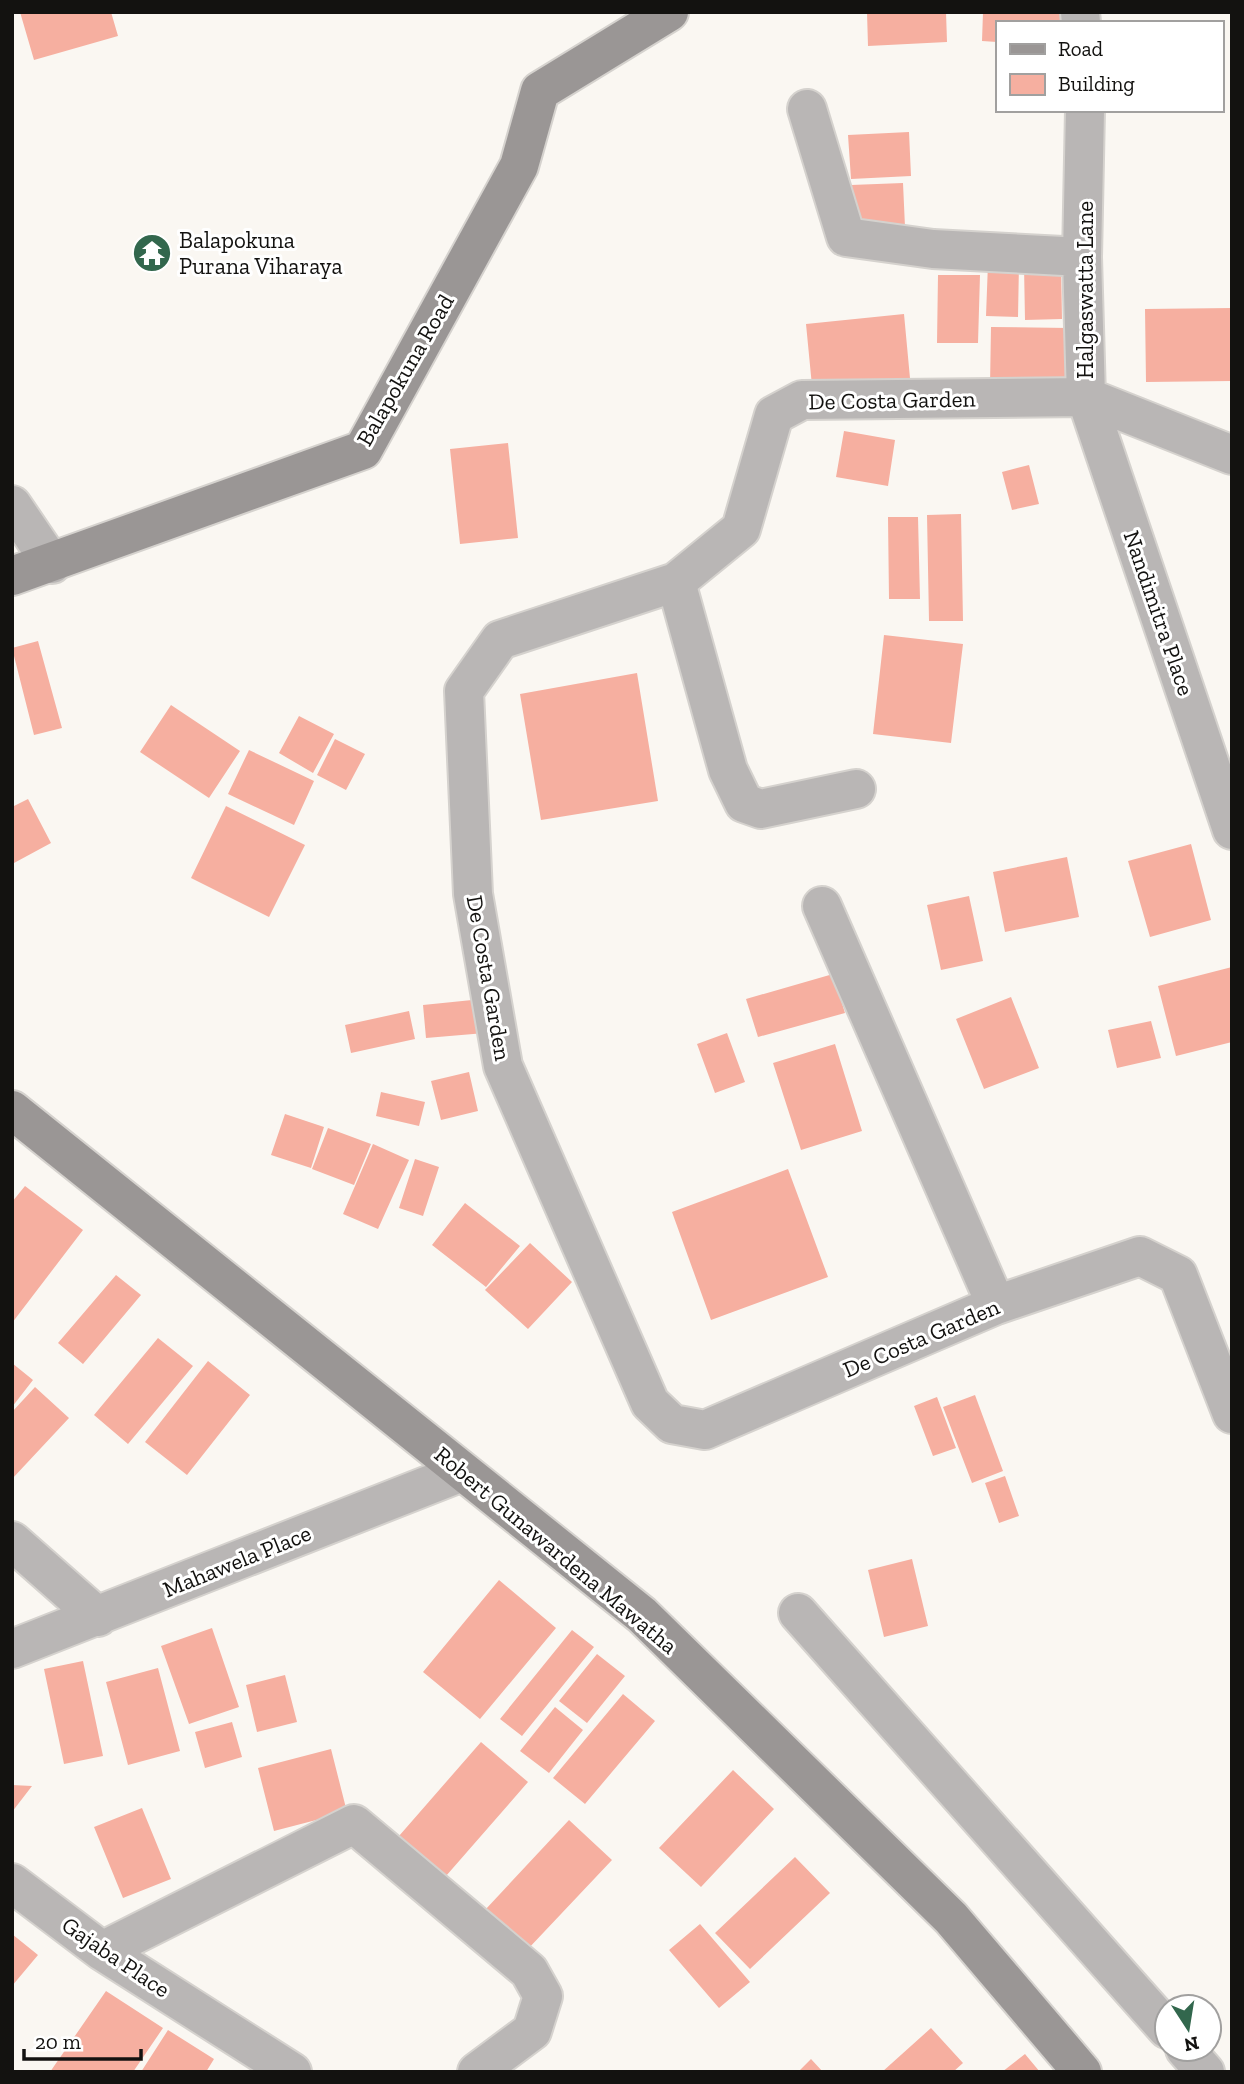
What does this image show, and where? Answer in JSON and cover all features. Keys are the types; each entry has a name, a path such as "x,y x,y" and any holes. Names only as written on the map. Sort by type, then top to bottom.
{"main road":[{"name":"Balapokuna Road","path":"12,576 52,564 363,450 519,166 540,91 669,12"},
{"name":"Robert Gunawardena Mawatha","path":"12,1110 642,1615 951,1918 1082,2072"}],"street":[{"path":"807,109 846,237 933,248 1082,257"},
{"name":"Halgaswatta Lane","path":"1084,112 1082,257 1086,397 1232,454"},
{"name":"De Costa Garden","path":"1086,397 802,400 774,415 741,528 676,582 500,640 464,691 473,894 503,1066 650,1403 672,1424 705,1430 996,1305 1140,1255 1178,1275 1232,1414"},
{"name":"Nandimitra Place","path":"1086,397 1232,830"},
{"path":"12,505 52,564"},
{"path":"676,582 728,770 744,803 761,809 856,789"},
{"path":"822,906 996,1305"},
{"name":"Mahawela Place","path":"12,1649 462,1472"},
{"path":"12,1541 98,1617"},
{"path":"799,1613 1153,2013"},
{"path":"102,1951 354,1824 529,1971 543,1996 532,2031 477,2072"},
{"name":"Gajaba Place","path":"12,1883 102,1951 292,2072"}],"building":[{"path":"20,12 111,12 118,36 34,60"},
{"path":"867,12 946,12 947,42 868,46"},
{"path":"983,12 1062,12 1062,21 996,21 996,42 982,41"},
{"path":"909,132 911,176 851,179 848,135"},
{"path":"903,183 905,227 853,229 851,185"},
{"path":"988,263 1019,263 1018,317 986,316"},
{"path":"1061,265 1062,319 1025,320 1024,266"},
{"path":"938,275 980,275 978,343 937,343"},
{"path":"1232,308 1232,381 1146,382 1145,309"},
{"path":"904,314 911,389 812,386 806,324"},
{"path":"991,327 1069,328 1069,387 990,386"},
{"path":"844,431 895,440 888,486 836,477"},
{"path":"508,443 518,538 460,544 450,449"},
{"path":"1029,465 1039,504 1012,510 1002,472"},
{"path":"961,514 963,621 929,621 927,515"},
{"path":"888,517 918,517 920,599 889,599"},
{"path":"884,635 963,644 951,743 873,734"},
{"path":"38,641 62,728 34,735 12,648"},
{"path":"637,673 658,801 541,820 520,694"},
{"path":"171,705 240,751 209,798 140,752"},
{"path":"299,716 334,734 313,773 279,753"},
{"path":"335,739 365,754 346,790 317,775"},
{"path":"249,750 314,781 294,825 228,794"},
{"path":"28,799 51,843 14,863 12,807"},
{"path":"226,806 305,845 269,917 191,878"},
{"path":"1191,844 1211,920 1150,937 1128,861"},
{"path":"1067,857 1079,917 1005,932 993,872"},
{"path":"969,896 983,961 941,970 927,905"},
{"path":"1232,967 1232,1042 1176,1056 1158,986"},
{"path":"833,974 845,1013 758,1037 746,999"},
{"path":"1011,997 1039,1068 984,1089 956,1019"},
{"path":"482,999 485,1033 426,1038 423,1005"},
{"path":"409,1011 415,1039 351,1053 345,1025"},
{"path":"1151,1021 1161,1058 1117,1068 1108,1030"},
{"path":"727,1033 745,1082 715,1093 697,1044"},
{"path":"835,1044 862,1131 801,1150 773,1063"},
{"path":"469,1072 478,1111 441,1120 431,1081"},
{"path":"381,1092 425,1102 419,1126 376,1116"},
{"path":"285,1114 324,1127 311,1168 271,1155"},
{"path":"328,1128 371,1144 354,1185 312,1169"},
{"path":"373,1144 409,1160 378,1229 343,1214"},
{"path":"415,1159 439,1167 423,1216 399,1208"},
{"path":"788,1169 828,1277 711,1320 672,1212"},
{"path":"25,1186 83,1230 12,1323 12,1202"},
{"path":"465,1203 520,1246 486,1287 432,1245"},
{"path":"530,1243 572,1282 528,1329 485,1290"},
{"path":"116,1275 141,1295 83,1364 58,1343"},
{"path":"158,1338 193,1366 128,1444 94,1415"},
{"path":"208,1361 250,1395 187,1475 145,1442"},
{"path":"12,1363 33,1380 12,1407"},
{"path":"35,1387 69,1418 12,1479 12,1412"},
{"path":"975,1395 1003,1471 972,1483 943,1407"},
{"path":"937,1397 956,1448 933,1456 914,1406"},
{"path":"1005,1476 1019,1516 999,1523 985,1483"},
{"path":"912,1559 928,1626 884,1637 868,1570"},
{"path":"499,1580 556,1628 480,1719 423,1672"},
{"path":"212,1628 239,1707 189,1724 161,1646"},
{"path":"572,1630 594,1647 522,1736 500,1719"},
{"path":"597,1654 625,1676 587,1723 559,1701"},
{"path":"83,1661 103,1756 64,1764 44,1669"},
{"path":"158,1668 180,1751 128,1765 106,1682"},
{"path":"285,1675 297,1722 257,1732 246,1685"},
{"path":"623,1694 655,1721 585,1804 553,1778"},
{"path":"555,1707 583,1730 549,1773 520,1751"},
{"path":"232,1722 242,1757 205,1768 195,1732"},
{"path":"481,1742 528,1782 446,1876 399,1836"},
{"path":"331,1749 347,1812 274,1831 258,1768"},
{"path":"733,1770 774,1809 701,1887 659,1848"},
{"path":"12,1785 32,1786 12,1812"},
{"path":"142,1808 171,1879 123,1898 94,1827"},
{"path":"569,1820 612,1860 527,1950 485,1910"},
{"path":"795,1857 830,1893 750,1969 715,1933"},
{"path":"700,1924 750,1982 719,2008 669,1950"},
{"path":"12,1934 38,1955 12,1986"},
{"path":"106,1991 163,2028 133,2072 50,2072"},
{"path":"931,2028 963,2063 953,2072 882,2072"},
{"path":"168,2030 214,2059 206,2072 141,2072"},
{"path":"1025,2054 1040,2072 1002,2072"},
{"path":"811,2059 823,2072 798,2072"}],"place":[{"name":"Balapokuna Purana Viharaya","path":"152,253"}]}
